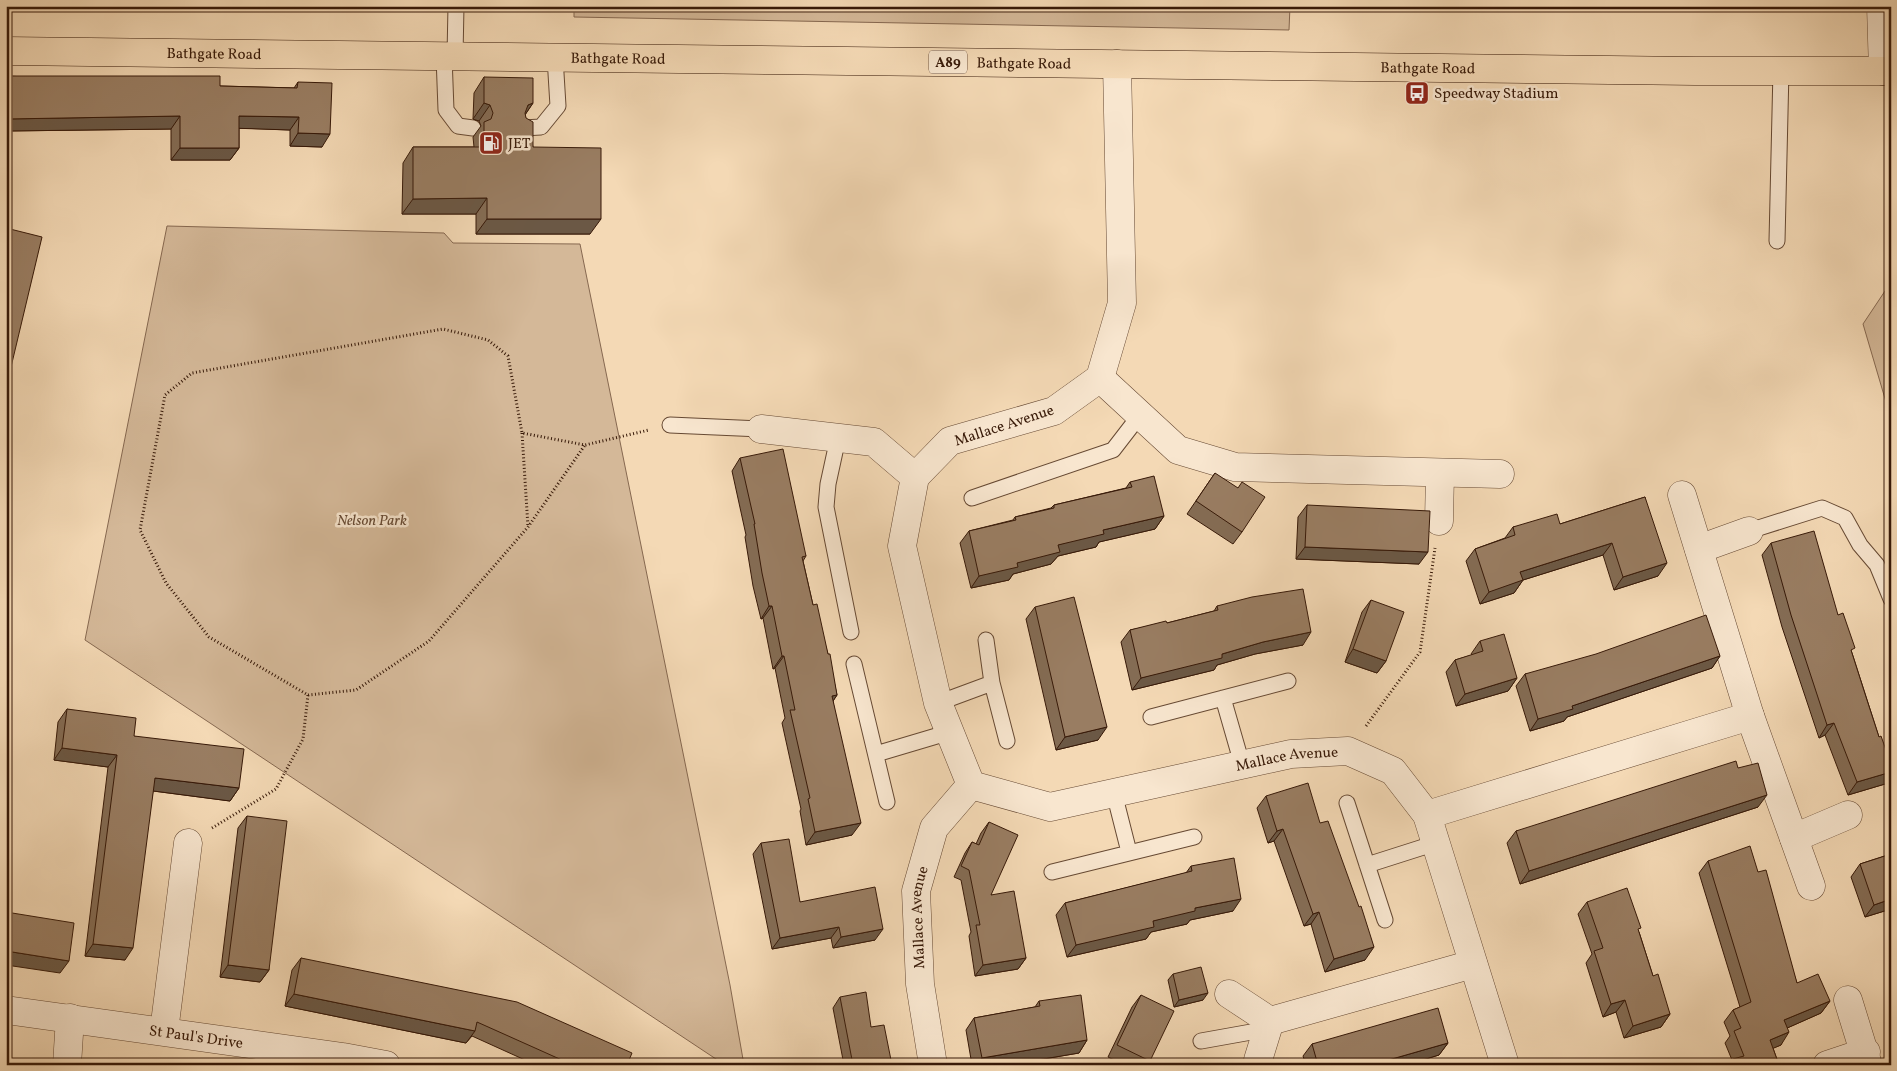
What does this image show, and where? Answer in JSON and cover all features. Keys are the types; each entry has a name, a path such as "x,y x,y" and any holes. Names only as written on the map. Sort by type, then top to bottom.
{"main road":[{"name":"Bathgate Road","path":"6,51 1887,71"}],"street":[{"path":"1881,6 1887,71"},
{"path":"1117,64 1122,303 1100,378 1178,450 1235,467 1500,474"},
{"name":"Mallace Avenue","path":"915,478 950,441 1054,412 1100,378"},
{"path":"761,429 874,442 915,478 902,546 938,703 972,785"},
{"path":"1439,521 1440,472"},
{"path":"1682,495 1750,716 1811,886"},
{"path":"1699,549 1749,531"},
{"path":"1427,815 1750,716"},
{"name":"Mallace Avenue","path":"933,1065 920,984 916,891 934,828 972,785 1050,807 1291,754 1348,751 1393,771 1427,815 1505,1065"},
{"path":"1794,838 1848,815"},
{"path":"164,1031 188,843"},
{"path":"1269,1025 1473,964"},
{"path":"1229,994 1269,1025"},
{"path":"1827,1065 1867,1058 1848,1000"},
{"name":"St Paul's Drive","path":"6,1010 164,1031 343,1061 386,1065"},
{"path":"67,1065 70,1018"},
{"path":"1258,1062 1269,1025"}],"lane":[{"path":"456,6 446,110 458,126 474,128"},
{"path":"522,128 541,128 558,106 555,57"},
{"path":"1777,241 1781,70"},
{"path":"972,498 1113,450 1140,415"},
{"path":"670,425 761,429"},
{"path":"838,438 828,484 826,507 851,632"},
{"path":"1749,531 1822,508 1845,518 1860,545 1884,563 1891,599"},
{"path":"986,640 992,683 1007,741"},
{"path":"854,664 887,802"},
{"path":"1151,717 1288,681"},
{"path":"938,703 992,683"},
{"path":"1223,698 1242,764"},
{"path":"876,754 950,732"},
{"path":"1114,793 1129,852"},
{"path":"1347,803 1384,920"},
{"path":"1052,872 1194,836"},
{"path":"1367,864 1436,843"},
{"path":"1201,1041 1269,1025"}],"path":[{"path":"528,527 522,433 508,356 488,340 443,329 192,373 165,395 140,530 166,583 208,637 308,695 356,690 429,641 528,527 585,446"},
{"path":"522,433 585,446 670,425"},
{"path":"1348,751 1420,652 1439,521"},
{"path":"188,843 276,789 303,739 308,695"}],"green space":[{"path":"574,6 1290,6 1289,30 574,17"},
{"name":"Nelson Park","path":"167,226 444,233 453,243 580,244 730,985 744,1065 725,1065 85,640"},
{"path":"1891,282 1891,419 1863,324"}],"building":[{"path":"6,76 220,76 220,86 297,88 298,82 332,83 330,134 298,133 299,117 239,116 239,148 180,148 180,116 6,119"},
{"path":"484,77 533,78 533,103 528,105 525,113 526,118 533,122 533,147 601,148 601,219 487,219 487,198 413,199 413,147 484,147 484,122 491,119 493,113 490,105 484,103"},
{"path":"6,228 42,237 6,388"},
{"path":"783,449 806,556 802,557 813,605 817,604 828,654 830,654 837,695 832,696 861,823 815,832 808,799 810,798 790,710 795,710 772,606 769,606 755,524 740,458"},
{"path":"1215,473 1238,488 1242,482 1265,497 1242,532 1196,501"},
{"path":"1154,476 1164,516 1103,530 1104,534 1058,545 1060,552 1017,563 1018,567 979,576 969,531 1016,520 1015,517 1054,508 1054,505 1132,487 1130,482"},
{"path":"1645,497 1667,563 1623,577 1612,543 1520,572 1523,580 1489,592 1475,549 1515,535 1513,527 1557,514 1560,524"},
{"path":"1307,505 1430,511 1428,552 1305,547"},
{"path":"1814,531 1838,615 1843,613 1855,648 1851,650 1879,737 1881,736 1891,764 1891,772 1857,782 1834,723 1827,725 1791,615 1771,543"},
{"path":"1303,589 1311,632 1263,642 1222,654 1222,658 1141,678 1130,630 1218,610 1217,606 1252,597"},
{"path":"1074,597 1107,727 1065,737 1035,607"},
{"path":"1371,600 1404,612 1386,661 1353,649"},
{"path":"1706,615 1720,656 1572,706 1573,709 1538,719 1525,674 1596,654"},
{"path":"1504,634 1517,678 1465,694 1455,660 1483,651 1480,641"},
{"path":"67,709 136,718 134,736 244,749 239,788 155,778 133,948 93,944 117,755 62,748"},
{"path":"1736,761 1738,768 1758,763 1767,795 1529,871 1516,831"},
{"path":"1308,783 1320,823 1328,821 1359,907 1361,906 1374,947 1334,959 1319,912 1313,914 1283,829 1277,831 1266,796"},
{"path":"247,816 287,821 269,970 228,965"},
{"path":"989,822 1018,835 991,895 1014,891 1026,958 983,965 976,925 980,925 969,870 961,866 972,842 979,845"},
{"path":"789,839 800,902 875,887 883,929 841,937 839,927 780,938 761,843"},
{"path":"1750,846 1758,872 1766,870 1797,983 1818,974 1830,1001 1784,1020 1789,1032 1770,1040 1779,1065 1735,1065 1733,1059 1744,1056 1734,1031 1741,1028 1733,1010 1751,1002 1708,861"},
{"path":"1891,854 1891,899 1874,905 1860,864"},
{"path":"1234,858 1241,899 1195,908 1195,911 1153,921 1154,927 1076,945 1065,903 1192,871 1191,866"},
{"path":"1627,888 1641,928 1638,929 1653,976 1658,974 1670,1014 1633,1026 1625,1000 1611,1004 1594,951 1603,948 1587,902"},
{"path":"6,912 74,923 69,961 6,951"},
{"path":"301,958 517,1002 632,1053 627,1065 573,1065 477,1022 475,1031 294,994"},
{"path":"1201,967 1208,993 1179,1000 1173,974"},
{"path":"866,992 871,1027 884,1025 892,1065 853,1065 840,997"},
{"path":"1081,995 1087,1040 982,1058 974,1018 1040,1006 1039,1001"},
{"path":"1141,995 1174,1011 1150,1061 1117,1045"},
{"path":"1438,1008 1448,1043 1371,1065 1318,1065 1312,1044"}],"place":[{"name":"Speedway Stadium","path":"1417,93"},
{"name":"JET","path":"491,143"}]}
